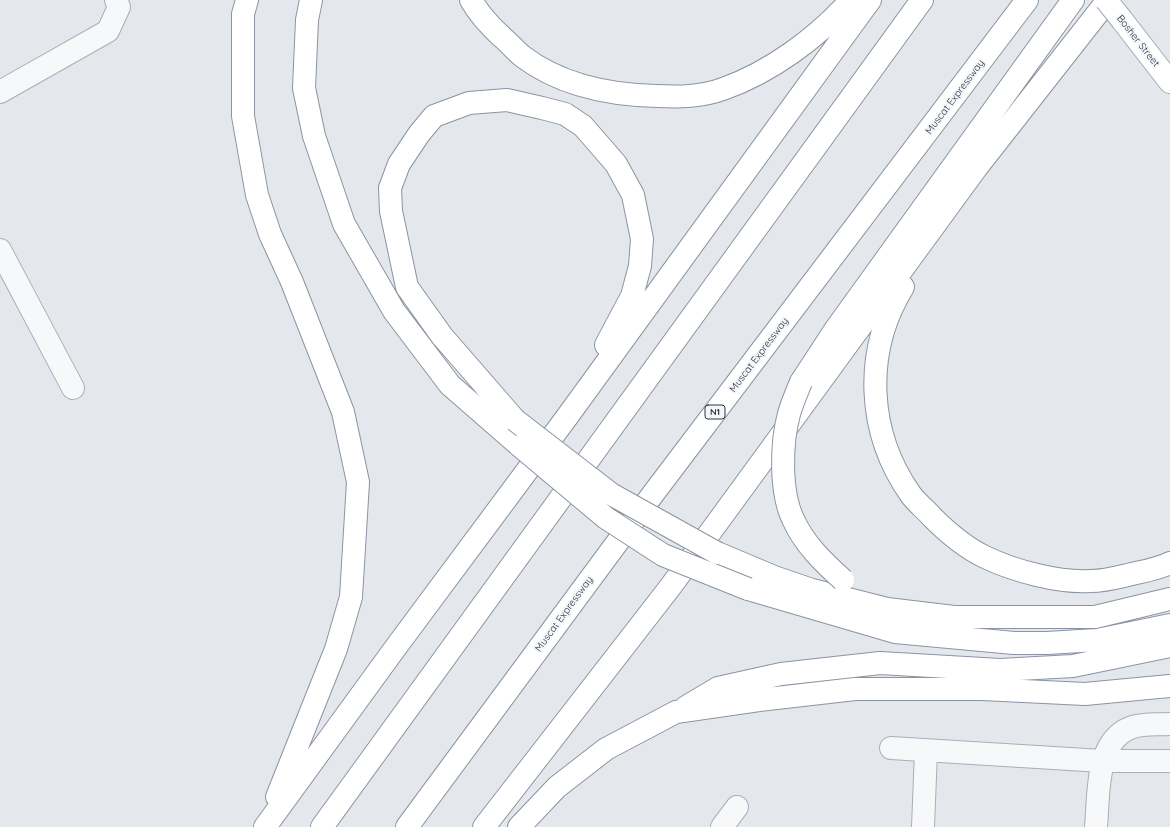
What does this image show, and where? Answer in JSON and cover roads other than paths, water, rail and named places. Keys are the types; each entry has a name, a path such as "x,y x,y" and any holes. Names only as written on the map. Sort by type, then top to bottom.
{"main road":[{"path":"247,0 244,14 243,116 257,195 270,234 292,282 343,412 358,482 351,597 336,649 265,827"},
{"path":"311,0 307,20 304,88 314,136 344,224 394,311 450,386 606,518 662,555 748,589 895,632 1014,643 1047,644 1098,640 1170,625"},
{"path":"471,0 495,30 523,56 560,78 590,87 628,95 672,97 699,95 722,89 762,73 800,47 851,0"},
{"path":"265,827 396,647 568,417 870,0"},
{"path":"322,827 922,0"},
{"name":"Muscat Expressway","path":"407,827 658,488 1027,0"},
{"path":"954,617 864,591 843,580 818,558 793,519 783,482 784,448 789,413 801,382 831,336 1073,0"},
{"path":"484,827 671,586 977,167 1107,0"},
{"name":"Bosher Street","path":"1107,0 1170,82"},
{"path":"568,417 632,296 640,266 642,239 633,195 616,164 583,126 565,114 507,100 469,103 434,116 419,134 400,164 390,188 391,212 406,287 442,336 515,420 611,494 718,553 774,578 812,590 887,609 954,617 1095,617 1170,598"},
{"path":"977,167 892,305 878,346 875,395 881,436 895,467 912,496 946,531 984,557 1019,569 1054,578 1090,582 1116,578 1162,567 1170,563"},
{"path":"519,827 557,787 606,749 718,688 781,674 880,663 1000,670 1073,666 1170,646"},
{"path":"676,712 759,700 855,689 975,689 1085,694 1170,686"}],"street":[{"path":"0,92 108,31 119,7 116,0"},
{"path":"0,250 73,388"},
{"path":"1096,827 1102,761 1112,741 1120,733 1131,727 1170,724"},
{"path":"891,748 1102,761 1170,761"},
{"path":"923,827 926,751"},
{"path":"722,827 736,807"}]}
